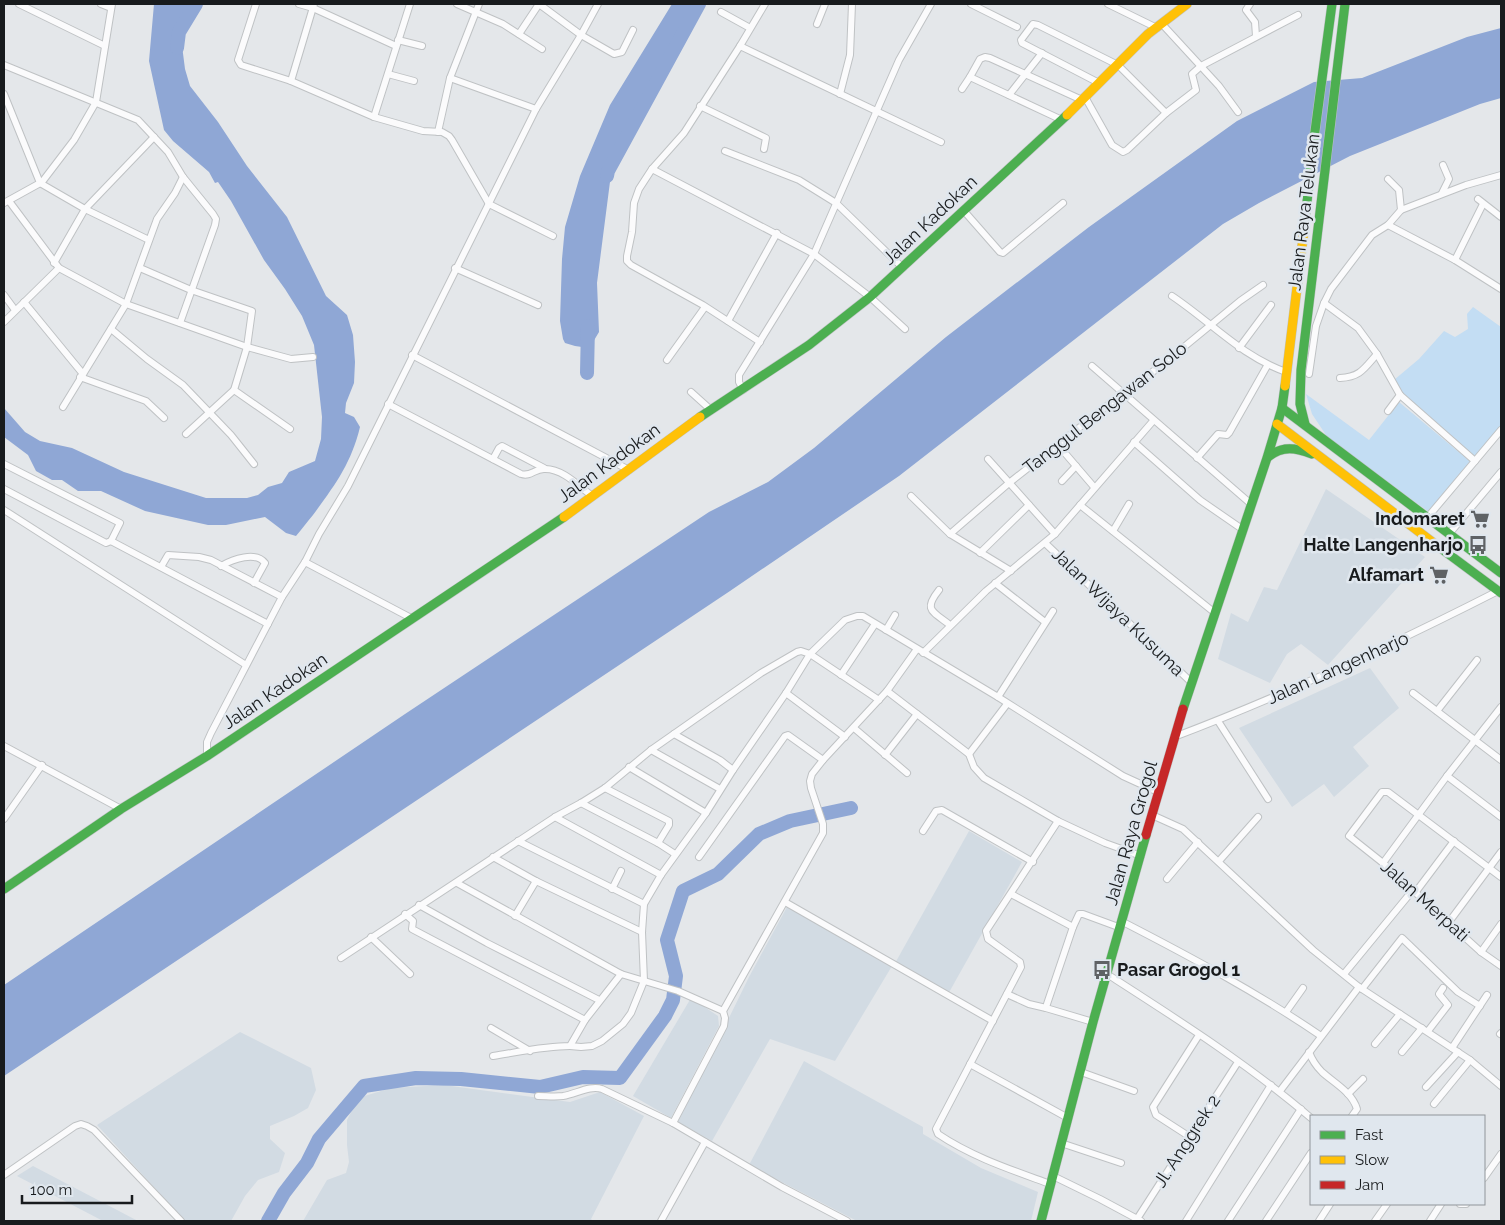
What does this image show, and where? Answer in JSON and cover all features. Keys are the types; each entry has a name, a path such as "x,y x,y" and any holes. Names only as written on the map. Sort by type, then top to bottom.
{"main road":[{"name":"Jalan Kadokan","path":"4,889 121,809 207,756 592,496 711,410 809,345 870,298 1062,120 1159,26 1188,4"},
{"name":"Jalan Raya Telukan","path":"1278,424 1282,408 1332,4"},
{"name":"Jalan Raya Telukan","path":"1306,424 1300,404 1300,370 1345,4"},
{"path":"1282,408 1306,424 1501,573"},
{"path":"1278,424 1499,592"},
{"name":"Jalan Raya Grogol","path":"1041,1221 1093,1022 1174,737 1278,424"},
{"path":"1267,458 1276,450 1284,448 1305,451 1322,458"},
{"path":"1410,524 1417,522 1419,512"},
{"path":"1425,535 1425,527 1430,520"}],"street":[{"path":"19,4 105,46"},
{"path":"101,4 111,6 96,102 74,140 40,183 6,202 57,266 126,304 248,347 292,359 313,357"},
{"path":"256,4 238,62 241,65 292,81 374,117 423,131 438,132 449,136 489,204 553,236"},
{"path":"299,4 314,6 397,43 422,46"},
{"path":"374,117 410,4"},
{"path":"457,4 503,24 542,48"},
{"path":"438,132 450,78 479,4"},
{"path":"519,34 538,4 610,52 618,54 625,48 633,30"},
{"path":"207,756 207,742 211,732 282,597 305,562 319,534 348,486 455,268 536,109 598,4"},
{"path":"760,342 627,261 634,203 639,189 652,170 684,133 765,4"},
{"path":"817,24 825,4"},
{"path":"840,94 850,56 852,4"},
{"path":"742,390 739,375 814,254 898,60 931,4"},
{"path":"971,4 1017,27"},
{"path":"1108,4 1159,26 1201,66 1238,112"},
{"path":"1250,4 1246,10 1254,22 1256,36"},
{"path":"292,81 314,6"},
{"path":"721,12 750,28"},
{"path":"962,89 980,59 985,57 1084,98 1112,145 1123,152 1166,113 1196,90 1192,74 1201,66 1298,15"},
{"path":"1099,83 1021,41 1033,24 1038,25 1118,65 1166,113"},
{"path":"740,46 941,142"},
{"path":"1009,95 1042,53"},
{"path":"4,65 138,120 168,152 183,177 216,219 180,323"},
{"path":"388,74 414,82"},
{"path":"970,77 1062,120"},
{"path":"450,78 536,109"},
{"path":"4,94 7,113 40,183 85,209 149,240"},
{"path":"700,106 766,138 764,149"},
{"path":"4,322 57,266 85,209 93,198 154,137"},
{"path":"725,151 799,180 836,203 903,268"},
{"path":"1442,193 1450,179 1443,165"},
{"path":"652,170 777,233 814,254 870,298 905,329"},
{"path":"1309,374 1316,326 1324,303 1331,289 1372,235 1388,225 1401,210 1442,193 1501,175"},
{"path":"62,407 126,304 162,210 175,193 183,177"},
{"path":"1388,179 1399,190 1401,210"},
{"path":"1455,260 1481,202 1501,217"},
{"path":"964,211 1000,252 1003,252 1063,203"},
{"path":"1388,225 1455,260 1501,289"},
{"path":"728,322 777,233"},
{"path":"140,268 191,290 252,311 248,347 234,390 186,434"},
{"path":"455,268 538,305"},
{"name":"Tanggul Bengawan Solo","path":"950,534 1009,483 1162,365 1240,301 1263,286"},
{"path":"4,295 15,310"},
{"path":"1172,296 1193,310 1239,348 1267,366 1286,372"},
{"path":"24,302 81,376 146,401 164,418"},
{"path":"1324,303 1358,328 1400,395 1475,462"},
{"path":"1239,348 1271,305"},
{"path":"667,360 705,307"},
{"path":"111,329 147,359 183,385 231,435 254,464"},
{"path":"1340,378 1358,374 1376,354"},
{"path":"412,355 629,470"},
{"path":"1092,366 1251,504"},
{"path":"1197,458 1218,434 1227,435 1229,433 1267,366"},
{"path":"234,390 290,429"},
{"path":"691,392 711,410"},
{"path":"1388,411 1400,395"},
{"path":"388,404 526,475 545,468"},
{"path":"673,1123 724,1026 725,1018 723,1011 823,833 823,824 811,788 812,774 887,691 920,651 995,583 1055,534 1154,420"},
{"path":"1430,520 1501,430"},
{"path":"1134,442 1200,500 1242,529"},
{"path":"1058,445 1094,487"},
{"path":"493,459 502,446 545,468 558,471 592,496"},
{"path":"988,458 1055,534"},
{"path":"4,464 120,523 111,542"},
{"path":"1062,481 1076,466"},
{"path":"1449,534 1501,472"},
{"path":"4,489 106,543 111,542 268,624"},
{"path":"911,496 950,534 1011,570"},
{"path":"1113,531 1128,504"},
{"path":"1080,505 1215,613"},
{"path":"980,553 1029,506"},
{"path":"4,510 246,665"},
{"name":"Jalan Wijaya Kusuma","path":"1045,543 1191,682"},
{"path":"161,568 170,554 205,558 282,597"},
{"path":"221,566 252,556 259,557 265,563 254,583"},
{"path":"305,562 411,618"},
{"path":"995,583 1045,622"},
{"path":"939,590 930,600 931,610 950,625"},
{"name":"Jalan Langenharjo","path":"1174,737 1218,721 1417,632 1499,592"},
{"path":"998,697 1053,611"},
{"path":"886,630 895,615"},
{"path":"493,1056 530,1051 538,1048 592,1046 602,1041 623,1024 631,1013 644,981 642,932 644,904 661,875 706,813 810,654 845,620 851,617 863,616 998,697 1123,776 1158,792"},
{"path":"842,675 875,624"},
{"path":"341,958 370,937 457,883 555,817 605,788 651,750 761,673 797,652 801,651 810,654 879,700"},
{"path":"1437,712 1477,660"},
{"path":"887,691 970,757 977,772 984,778 1058,821 1105,843 1141,856"},
{"path":"786,693 845,737"},
{"path":"1413,693 1501,760"},
{"path":"970,757 1007,704"},
{"path":"1383,863 1501,707"},
{"path":"885,755 917,714"},
{"path":"1218,721 1268,799"},
{"path":"854,728 907,773"},
{"path":"674,734 720,760 733,770"},
{"path":"699,857 785,736 788,735 823,760"},
{"path":"4,746 121,809"},
{"path":"651,750 720,790"},
{"path":"4,819 42,765"},
{"path":"629,767 706,813"},
{"path":"1447,776 1501,818"},
{"path":"605,788 669,821 669,825 658,843"},
{"name":"Jalan Merpati","path":"1419,815 1385,791 1382,792 1349,836 1383,863 1481,952 1501,966"},
{"path":"581,803 658,843 675,854"},
{"path":"923,831 936,811 942,810 1033,862"},
{"path":"1152,815 1178,826 1198,842 1313,950 1360,988 1470,1060 1501,1086"},
{"path":"1419,815 1501,877"},
{"path":"555,817 661,875"},
{"path":"1219,861 1258,817"},
{"path":"1058,821 1033,862 986,931 988,938 1022,965 936,1129 938,1134 966,1151 996,1164 1051,1180 1107,1202 1139,1220"},
{"path":"518,841 644,904"},
{"path":"1344,974 1454,841"},
{"path":"1167,879 1198,842"},
{"path":"1449,922 1501,852"},
{"path":"493,857 536,881 642,932"},
{"path":"612,889 622,870"},
{"path":"515,916 536,881"},
{"path":"457,883 621,974 678,991 723,1011"},
{"path":"1011,894 1073,927"},
{"path":"785,902 993,1021"},
{"path":"419,905 487,943 599,1000"},
{"path":"1046,1008 1073,927 1080,913 1122,925 1207,965 1286,1012 1321,1036"},
{"path":"405,914 413,921 412,929 585,1020"},
{"path":"1481,952 1501,924"},
{"path":"370,937 410,974"},
{"path":"1280,1091 1339,1010 1402,938 1458,992 1480,1006"},
{"path":"570,1046 599,1000 621,974"},
{"path":"1107,974 1280,1091 1310,1117"},
{"path":"1286,1012 1303,988"},
{"path":"1402,1052 1448,1005 1439,994 1443,988"},
{"path":"1008,994 1029,1004 1093,1022"},
{"path":"1426,1087 1455,1050 1487,995"},
{"path":"1375,1044 1400,1014"},
{"path":"491,1028 530,1051"},
{"path":"1190,1136 1156,1115 1154,1107 1199,1035"},
{"path":"1308,1052 1313,1062 1322,1072 1348,1094 1357,1107 1353,1115"},
{"path":"1434,1104 1470,1060"},
{"name":"Jl. Anggrek 2","path":"1139,1220 1238,1062"},
{"path":"970,1064 1068,1118"},
{"path":"1081,1072 1134,1091"},
{"path":"1348,1094 1363,1079"},
{"path":"1186,1221 1271,1085"},
{"path":"538,1096 564,1096 597,1087 673,1123 782,1187 847,1221"},
{"path":"1228,1221 1301,1109"},
{"path":"4,1175 75,1126 81,1124 88,1126 100,1137 181,1221"},
{"path":"662,1221 705,1142"},
{"path":"1061,1144 1121,1163"},
{"path":"1485,1177 1501,1154"},
{"path":"1266,1221 1310,1155"},
{"path":"1319,1221 1329,1205"},
{"path":"1376,1221 1386,1205"},
{"path":"1430,1221 1440,1205"}],"shaded area":[{"path":"1473,307 1501,327 1501,432 1477,460 1409,401 1394,380 1419,359 1444,331 1455,337 1468,329 1467,314"},
{"path":"1306,394 1369,440 1399,402 1473,464 1433,515 1328,438 1312,414"},
{"path":"1326,489 1425,557 1328,665 1301,644 1287,654 1270,683 1218,659 1231,613 1248,622 1264,587 1277,590"},
{"path":"1370,668 1399,708 1353,747 1369,766 1334,797 1324,784 1292,807 1239,728"},
{"path":"969,831 1022,862 947,996 894,965"},
{"path":"787,907 892,966 835,1061 770,1039 712,1141 678,1122 749,977"},
{"path":"691,998 718,1016 719,1026 671,1118 633,1096"},
{"path":"240,1032 311,1068 316,1090 308,1108 270,1126 270,1139 285,1153 279,1172 258,1180 245,1196 231,1221 185,1221 97,1125"},
{"path":"804,1061 923,1127 923,1134 981,1168 1038,1192 1031,1221 857,1221 749,1165"},
{"path":"444,1085 570,1102 600,1092 644,1116 591,1219 593,1221 303,1221 327,1180 346,1173 349,1162 347,1120 358,1098 391,1088"},
{"path":"33,1166 138,1221 103,1221 17,1176"}],"water":[{"path":"154,4 188,4 180,30 185,69 190,86 218,122 247,166 287,217 326,296 347,315 353,335 354,383 346,403 345,413 354,417 360,427 352,452 335,484 296,536 286,533 265,517 226,525 208,525 145,511 101,491 78,491 62,480 52,480 36,471 28,455 4,437 4,408 25,432 40,441 72,448 124,472 206,498 247,498 258,495 268,487 282,483 289,472 315,461 321,439 322,417 314,345 302,316 264,260 231,201 218,182 215,183 209,172 173,141 164,130 149,61"},
{"path":"672,4 705,4 667,54 627,123 617,148 611,174 597,283 599,332 593,342 582,347 575,346 565,343 560,321 565,227 580,176 610,105"},
{"path":"1501,28 1501,98 1480,104 1350,156 1259,203 1223,224 899,476 4,1076 4,985 405,714 709,512 768,482 814,448 946,337 1089,227 1237,121 1314,82 1362,78 1467,37"}],"waterway":[{"path":"177,48 179,32 196,4"},
{"path":"607,176 699,4"},
{"path":"587,373 588,326"},
{"path":"268,1221 284,1193 307,1163 319,1139 364,1086 416,1078 461,1079 540,1087 583,1077 620,1078 665,1016 673,1000 676,976 667,940 683,891 718,874 759,834 790,821 851,808"}],"traffic: fast":[{"path":"1304,230 1332,4"},
{"path":"1305,424 1300,404 1301,370 1345,4"},
{"path":"700,417 809,345 870,297 1067,115"},
{"path":"1183,709 1267,458 1282,408 1285,386"},
{"path":"1282,408 1501,573"},
{"path":"1268,457 1284,449 1300,450 1312,454"},
{"path":"4,889 121,809 207,756 564,517"},
{"path":"1439,547 1501,593"},
{"path":"1041,1221 1093,1022 1146,835"}],"traffic: slow":[{"path":"1067,115 1148,34 1187,4"},
{"path":"1285,386 1304,230"},
{"path":"564,517 700,417"},
{"path":"1277,424 1439,547"}],"traffic: jam":[{"path":"1146,835 1183,709"}],"place":[{"name":"Indomaret","path":"1480,519"},
{"name":"Halte Langenharjo","path":"1478,545"},
{"name":"Alfamart","path":"1439,575"},
{"name":"Pasar Grogol 1","path":"1102,970"}]}
